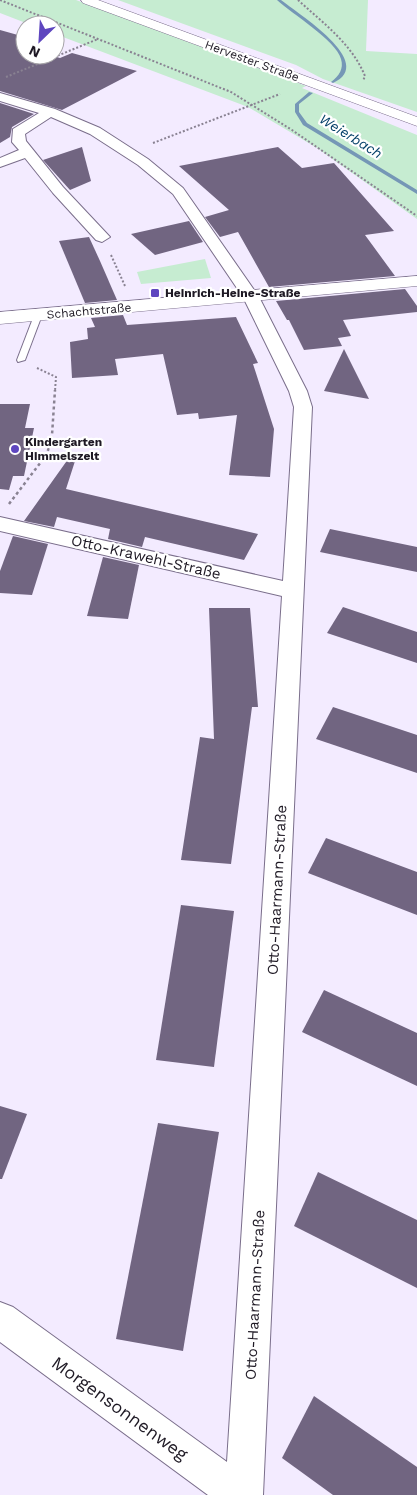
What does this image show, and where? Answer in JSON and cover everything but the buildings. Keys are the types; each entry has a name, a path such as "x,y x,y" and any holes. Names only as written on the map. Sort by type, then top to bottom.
{"main road":[{"name":"Hervester Straße","path":"87,0 417,122"},
{"name":"Schachtstraße","path":"0,318 251,297 417,280"}],"street":[{"path":"0,97 50,112 95,131 130,152 156,171 178,191 251,297"},
{"path":"50,112 18,132 19,142 58,190 102,237"},
{"path":"0,163 27,152"},
{"name":"Otto-Haarmann-Straße","path":"244,1495 303,407 298,391 251,297"},
{"name":"Otto-Krawehl-Straße","path":"3,516 293,591"},
{"name":"Morgensonnenweg","path":"0,1320 240,1495"}],"lane":[{"path":"21,360 38,315"}],"path":[{"path":"0,0 230,92 254,105 417,216"},
{"path":"298,0 348,46 366,76 360,85"},
{"path":"0,80 98,39"},
{"path":"130,152 254,105"},
{"path":"102,237 134,307"},
{"path":"3,516 47,454 52,435 56,377 21,360"}],"green space":[{"path":"0,0 76,0 306,86 302,88 417,135 417,219 317,148 248,107 65,38 65,15 15,15 15,19 0,13"},
{"path":"118,0 368,0 366,51 417,54 417,112 323,79 296,65"},
{"path":"205,259 211,278 141,284 137,272"}],"waterway":[{"name":"Weierbach","path":"279,0 332,42 342,55 343,71 333,82"},
{"name":"Weierbach","path":"311,93 297,104 297,112 305,124 417,192"}],"place":[{"name":"Heinrich-Heine-Straße","path":"155,293"},
{"name":"Kindergarten Himmelszelt","path":"15,449"}]}
